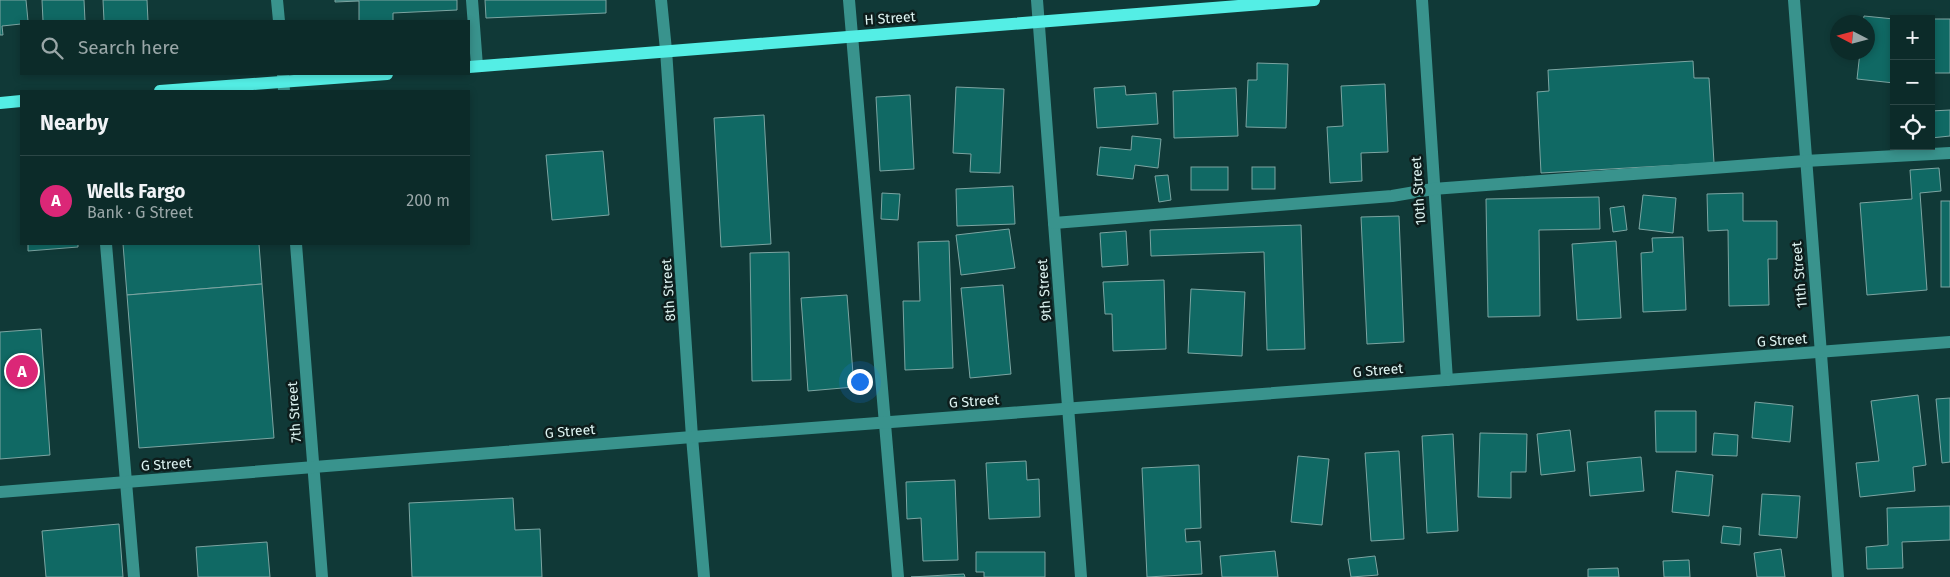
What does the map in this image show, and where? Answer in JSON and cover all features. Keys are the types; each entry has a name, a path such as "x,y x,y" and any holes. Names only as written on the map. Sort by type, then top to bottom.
{"main road":[{"name":"H Street","path":"473,67 666,50 1314,0"},
{"path":"175,90 375,75"},
{"path":"0,103 20,102"}],"street":[{"path":"277,0 279,20"},
{"path":"472,0 473,67"},
{"name":"8th Street","path":"661,0 692,437 704,577"},
{"path":"849,0 898,577"},
{"name":"9th Street","path":"1037,0 1081,577"},
{"name":"10th Street","path":"1422,0 1447,380"},
{"name":"11th Street","path":"1794,0 1838,577"},
{"path":"1054,223 1392,196 1433,189 1805,161 1950,153"},
{"path":"106,245 134,577"},
{"name":"7th Street","path":"296,245 322,577"},
{"name":"G Street","path":"0,492 692,437 1950,342"}],"building":[{"path":"0,0 26,0 28,20 20,20 20,24 2,26 3,35 0,35"},
{"path":"42,0 84,0 85,20 43,20"},
{"path":"103,0 147,0 148,20 104,20"},
{"path":"335,0 457,0 457,10 393,13 393,20 359,20 359,1 335,2"},
{"path":"485,0 606,0 606,13 486,18"},
{"path":"1875,17 1890,19 1890,83 1857,79 1859,60 1875,60"},
{"path":"1935,19 1950,19 1950,73 1935,73"},
{"path":"1693,61 1694,78 1709,78 1714,163 1541,173 1537,92 1549,91 1548,70"},
{"path":"1257,63 1288,64 1286,128 1246,127 1248,80 1257,80"},
{"path":"1385,84 1388,152 1361,153 1362,181 1330,183 1327,127 1343,126 1341,86"},
{"path":"1125,86 1126,95 1156,93 1158,124 1097,128 1094,88"},
{"path":"956,87 1004,89 1000,173 970,172 971,154 953,153"},
{"path":"1236,88 1238,136 1174,138 1173,91"},
{"path":"910,95 914,169 880,171 876,97"},
{"path":"1950,110 1950,136 1935,138 1935,111"},
{"path":"764,115 771,244 721,247 714,118"},
{"path":"1132,136 1161,139 1158,168 1135,165 1133,179 1097,175 1100,147 1131,150"},
{"path":"603,151 609,215 552,220 546,155"},
{"path":"1191,167 1228,167 1228,190 1191,190"},
{"path":"1252,167 1275,167 1275,189 1252,189"},
{"path":"1939,168 1941,191 1920,193 1927,290 1867,295 1860,203 1912,199 1910,170"},
{"path":"1168,175 1171,200 1159,202 1155,176"},
{"path":"1013,186 1015,224 957,226 956,189"},
{"path":"882,193 900,194 898,220 881,219"},
{"path":"1743,193 1743,221 1777,221 1777,259 1768,259 1769,305 1729,306 1728,230 1708,231 1707,194"},
{"path":"1643,195 1676,198 1673,233 1639,229"},
{"path":"1599,197 1600,229 1539,230 1540,316 1488,317 1486,199"},
{"path":"1941,201 1950,201 1950,287 1941,287"},
{"path":"1624,206 1627,230 1613,232 1610,208"},
{"path":"1399,216 1404,342 1367,344 1361,217"},
{"path":"1301,225 1305,349 1267,350 1264,252 1151,256 1150,230"},
{"path":"1009,229 1015,268 961,275 956,235"},
{"path":"1126,231 1128,265 1102,267 1100,233"},
{"path":"1683,237 1686,310 1643,312 1641,253 1653,252 1652,238"},
{"path":"949,241 953,368 905,370 903,301 920,301 918,242"},
{"path":"1616,241 1621,318 1577,320 1572,244"},
{"path":"28,245 78,245 78,247 28,251"},
{"path":"123,245 259,245 262,284 127,295"},
{"path":"789,252 791,380 752,381 750,253"},
{"path":"1164,280 1166,349 1113,351 1112,314 1105,314 1103,282"},
{"path":"262,284 274,438 139,448 127,295"},
{"path":"1003,285 1011,374 970,378 961,288"},
{"path":"1191,289 1245,292 1242,356 1188,353"},
{"path":"847,295 854,387 808,391 801,298"},
{"path":"41,329 50,455 0,459 0,332"},
{"path":"1918,395 1926,465 1913,467 1915,491 1860,497 1856,463 1879,461 1871,401"},
{"path":"1950,398 1950,462 1942,463 1936,399"},
{"path":"1755,402 1793,406 1790,442 1752,438"},
{"path":"1655,411 1696,411 1696,452 1656,452"},
{"path":"1570,430 1575,471 1541,475 1537,434"},
{"path":"1480,433 1527,434 1526,472 1511,472 1511,498 1478,497"},
{"path":"1714,433 1738,435 1737,456 1712,455"},
{"path":"1453,434 1458,531 1427,533 1422,436"},
{"path":"1399,451 1404,539 1371,541 1365,453"},
{"path":"1298,456 1329,459 1322,525 1291,522"},
{"path":"1641,457 1644,491 1590,496 1587,462"},
{"path":"1026,461 1027,480 1039,479 1040,517 989,519 986,463"},
{"path":"1199,465 1201,528 1185,529 1186,542 1200,541 1202,574 1147,577 1142,468"},
{"path":"1676,471 1713,475 1709,516 1672,512"},
{"path":"955,480 958,560 923,561 921,518 907,519 906,482"},
{"path":"1762,494 1800,496 1797,538 1759,535"},
{"path":"513,498 515,530 540,529 542,577 412,577 409,503"},
{"path":"1950,506 1950,540 1902,542 1903,568 1867,569 1866,547 1888,545 1887,508"},
{"path":"119,524 123,577 46,577 42,531"},
{"path":"1723,526 1741,528 1740,545 1721,543"},
{"path":"267,542 270,577 198,577 196,547"},
{"path":"1781,549 1785,577 1757,577 1754,553"},
{"path":"1275,551 1278,577 1222,577 1220,556"},
{"path":"976,552 1045,552 1045,577 984,577 984,572 976,572"},
{"path":"1375,556 1378,575 1351,577 1348,559"},
{"path":"1689,560 1690,577 1664,577 1663,561"},
{"path":"1618,568 1619,577 1588,577 1588,569"},
{"path":"964,574 965,577 911,577"}],"place":[{"name":"Wells Fargo","path":"22,371"}]}
